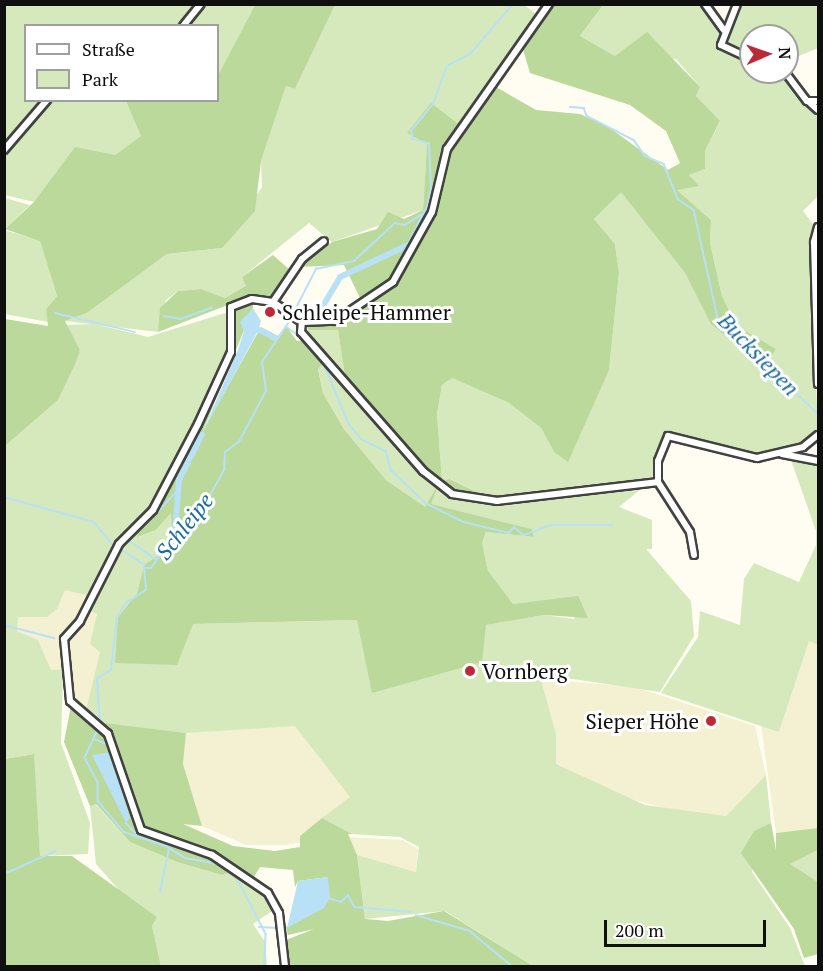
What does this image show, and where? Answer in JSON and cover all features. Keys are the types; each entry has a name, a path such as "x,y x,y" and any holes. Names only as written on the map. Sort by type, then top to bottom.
{"street":[{"path":"185,24 201,4"},
{"path":"285,966 279,913 268,893 212,855 141,830 111,740 99,726 70,701 64,639 80,621 119,544 153,510 198,424 231,352 231,307 252,299 273,302 302,322 342,318 402,270 432,212 447,150 549,4"},
{"path":"705,4 724,30"},
{"path":"737,4 724,30 722,49 739,55"},
{"path":"794,84 807,101 819,110"},
{"path":"807,101 819,101"},
{"path":"4,150 45,102"},
{"path":"819,227 814,242 819,384"},
{"path":"273,302 302,259 324,241"},
{"path":"302,322 302,332 423,471 452,494 497,501 658,482"},
{"path":"694,555 690,532 658,482 657,461 668,436 757,458 782,454 819,435"},
{"path":"782,454 819,461"}],"shaded area":[{"path":"65,589 90,596 99,623 100,652 85,714 73,700 66,669 51,670 38,640 17,631 18,616 57,609"},
{"path":"809,640 818,645 818,828 776,833 761,725 779,732"},
{"path":"540,679 635,687 755,726 766,775 726,816 671,810 621,796 556,764 556,734"},
{"path":"295,725 351,797 300,836 302,842 287,845 246,845 202,826 183,764 186,733"},
{"path":"348,837 403,840 418,849 416,872 357,855"}],"green space":[{"path":"5,5 199,5 179,24 24,24 24,102 43,102 5,147"},
{"path":"203,5 255,5 219,73 219,24 189,24"},
{"path":"255,5 335,5 295,89 286,86 261,161 255,211 222,248 167,254 87,313 65,321 80,350 58,400 5,446 5,319 48,326 46,309 57,296 40,241 5,229 34,202 75,147 115,155 141,136 126,102 219,102 219,73"},
{"path":"335,5 524,5 539,16 461,126 407,133 427,144 423,210 332,242 309,223 242,277 247,286 225,298 201,289 178,291 166,300 158,332 65,321 87,313 167,254 222,248 262,187 261,161 286,86 295,89"},
{"path":"553,5 603,5 580,36 615,56 647,32 700,87 696,96 720,121 705,151 705,169 689,175 699,186 677,190 711,220 710,243 722,296 736,325 776,349 765,367 711,324 685,273 621,192 594,219 615,244 619,273 609,370 568,462 554,452 541,428 509,403 452,378 442,385 437,414 442,481 450,479 493,500 452,493 425,471 344,378 438,486 431,504 532,529 534,537 486,532 482,543 488,571 513,604 578,596 588,618 544,615 486,625 482,662 372,693 357,620 193,624 177,665 115,663 118,617 137,593 144,565 167,549 178,529 172,529 171,513 156,530 138,537 136,528 155,510 233,352 234,313 242,304 253,301 253,308 203,431 261,327 278,336 286,326 297,341 307,340 345,376 338,330 308,330 307,326 340,322 404,271 438,202 447,155 496,87 536,110 580,114 607,126 668,170 680,163 666,131 630,105 530,73 522,46","holes":["325,361 436,488 425,507 386,480 344,429 323,393 318,369"]},
{"path":"603,5 704,5 719,34 720,51 739,58 739,84 792,84 818,114 818,196 803,211 815,227 811,248 818,432 803,445 757,457 669,433 662,437 652,479 493,500 451,479 442,482 437,414 442,385 452,378 509,403 541,428 554,452 609,370 619,273 615,244 594,219 621,191 685,273 712,324 764,366 776,349 736,325 722,296 710,243 711,220 676,189 698,186 689,175 705,169 705,151 720,122 696,96 700,87 676,59 615,56 580,36"},
{"path":"738,5 818,5 818,48 799,56 799,24 739,24 739,52 724,46"},
{"path":"49,102 126,102 142,136 115,155 54,178 34,202 5,195 4,152"},
{"path":"431,103 461,126 441,158 428,219 391,281 362,302 344,265 299,267 332,242 377,229 388,212 404,219 423,210 427,144 407,133"},
{"path":"5,198 30,205 5,229"},
{"path":"4,230 40,240 57,296 46,309 48,322 5,314"},
{"path":"273,255 291,271 271,299 243,299 158,332 160,308 178,291 201,289 225,298 246,286 242,277"},
{"path":"225,313 231,326 230,351 152,509 118,544 90,596 65,590 57,609 47,617 18,617 17,631 38,640 51,670 63,669 61,743 90,823 88,854 40,856 33,754 5,759 5,446 58,400 80,350 66,325 95,324 148,337"},
{"path":"308,330 338,330 345,376 309,336"},
{"path":"325,361 436,488 425,508 386,480 344,429 323,393 318,368"},
{"path":"791,460 818,464 818,645 809,641 779,732 661,693 698,637 700,611 740,625 744,579 754,563 799,582 816,545 816,531"},
{"path":"646,485 619,507 652,520 652,549 646,549 691,601 694,636 660,692 573,679 541,680 556,734 556,764 645,805 726,816 766,775 771,823 754,831 752,872 790,928 805,966 533,966 445,911 365,919 357,855 416,872 419,847 400,837 352,834 322,818 350,797 295,726 186,733 103,726 85,714 100,652 90,644 97,614 88,610 120,544 136,528 139,537 156,530 172,512 179,529 167,549 144,565 137,593 118,617 193,624 358,620 373,693 485,625 544,615 574,619 578,597 513,604 488,572 482,543 486,532 534,537 532,529 430,504 438,486 473,502 496,502"},
{"path":"71,706 107,734 129,808 143,834 212,856 236,871 222,875 177,862 130,842 96,804 90,806 64,742"},
{"path":"104,723 186,733 183,764 202,826 183,824 233,846 275,851 300,847 300,836 322,818 352,834 348,834 357,855 365,919 388,921 444,911 533,966 290,966 286,940 314,929 288,935 286,927 316,909 328,877 298,881 295,887 293,870 260,867 254,877 212,854 142,829"},
{"path":"34,754 40,856 72,856 157,917 152,926 161,966 5,966 5,759"},
{"path":"95,804 130,842 177,862 222,875 236,871 269,895 275,909 253,924 265,942 267,966 161,966 152,926 157,917 125,897 96,864 90,806"},
{"path":"771,823 776,850 776,833 818,828 818,850 790,864 818,882 818,954 804,958 794,929 741,853 754,831"},
{"path":"818,850 818,882 789,864"}],"water":[{"path":"253,308 261,321 258,331 202,434 238,350 244,331 240,322"},
{"path":"111,752 130,818 126,823 92,755"},
{"path":"328,877 330,898 324,908 287,928 298,881"}],"waterway":[{"name":"Schleipe","path":"293,314 316,269 354,261 395,223 405,225 426,212 431,188 429,144 413,139 411,131 433,104 447,66 471,53 513,4"},
{"name":"Bucksiepen","path":"570,107 584,108 587,116 634,140 645,156 664,164 678,199 694,210 718,318 818,414"},
{"path":"324,304 340,277 410,244 426,212"},
{"path":"164,316 181,319 212,308"},
{"path":"55,313 135,332"},
{"name":"Schleipe","path":"100,723 97,679 111,670 117,617 126,603 146,590 144,568 151,568 175,533 202,510 224,470 225,452 239,442 266,391 262,362 291,319"},
{"path":"287,327 304,340"},
{"path":"259,330 268,334"},
{"path":"323,361 349,424 361,439 386,451 391,470 427,504 464,522 509,533 514,527 524,535 552,525 612,525"},
{"path":"175,533 179,480 202,434"},
{"path":"145,526 178,490"},
{"path":"4,497 94,522 114,546"},
{"path":"130,541 156,559"},
{"path":"121,549 145,565"},
{"path":"4,625 54,638"},
{"name":"Schleipe","path":"99,728 85,758 98,782 98,801 124,832 166,846 185,858 218,864 237,878 266,934 265,966"},
{"path":"94,739 107,744 110,751"},
{"path":"126,823 137,834"},
{"path":"160,892 169,849"},
{"path":"4,874 56,851"},
{"path":"329,898 341,902 348,895 355,907 411,912"},
{"path":"416,915 470,931 512,966"},
{"path":"259,927 278,928"}],"place":[{"name":"Schleipe-Hammer","path":"270,312"},
{"name":"Vornberg","path":"470,671"},
{"name":"Sieper Höhe","path":"711,721"}]}
